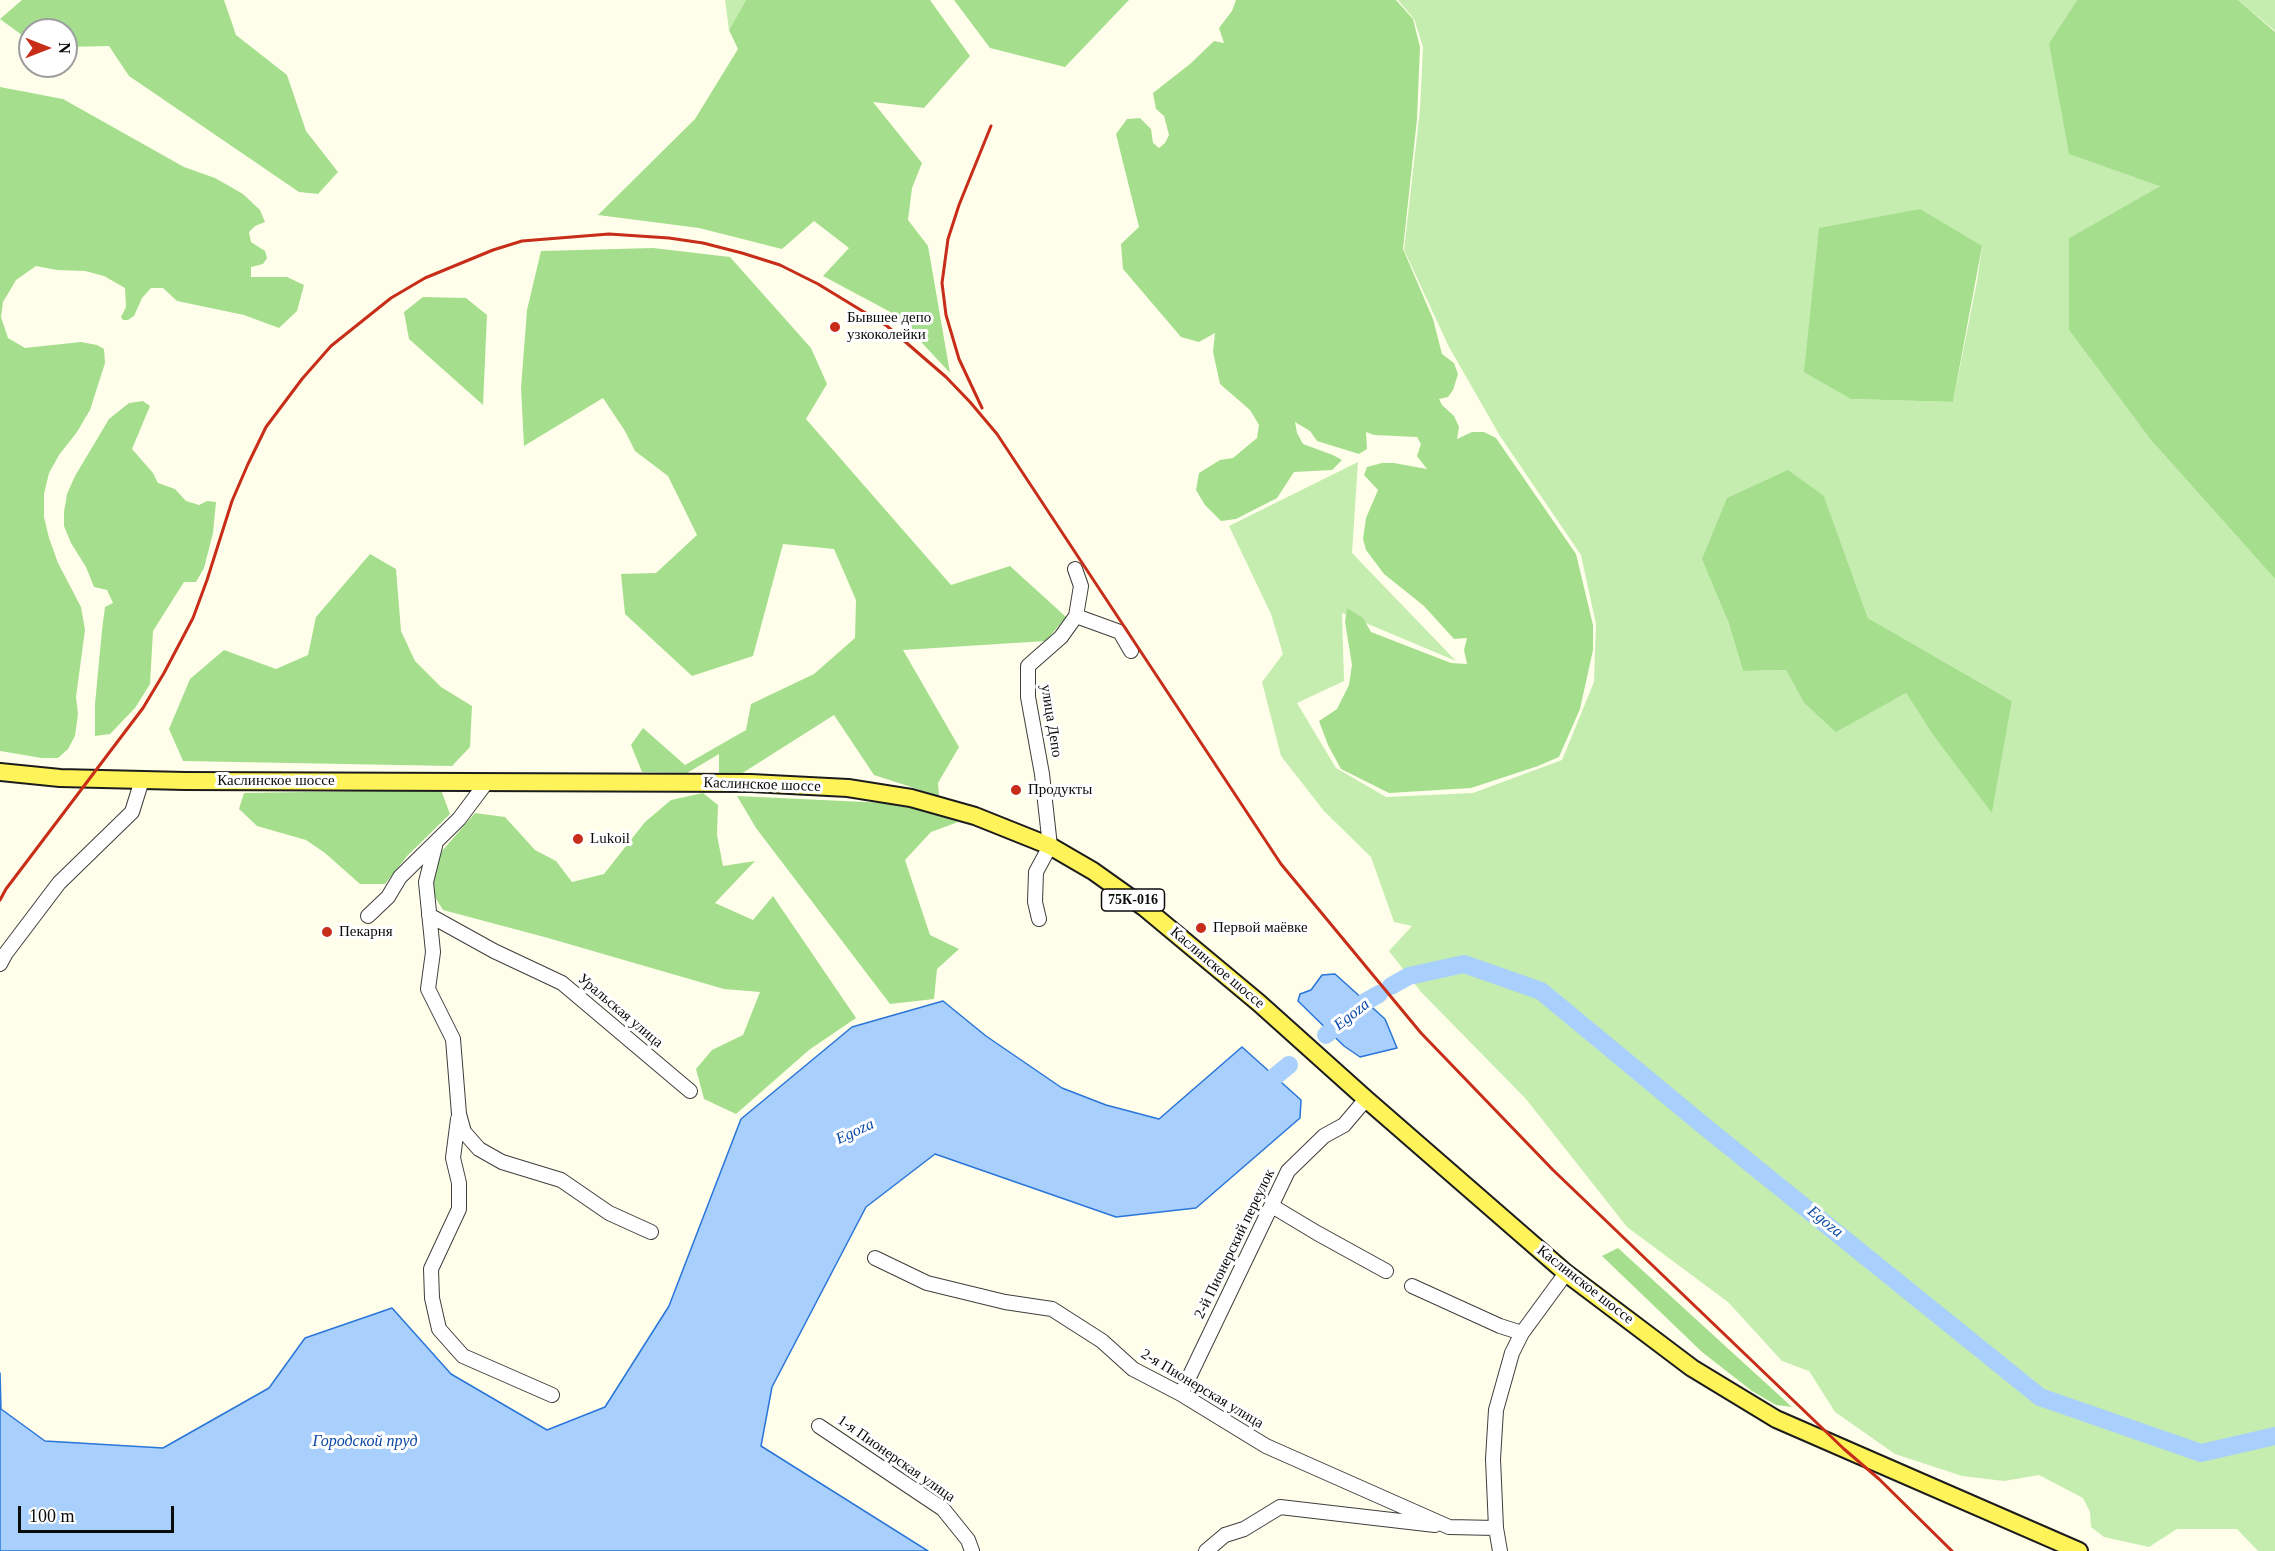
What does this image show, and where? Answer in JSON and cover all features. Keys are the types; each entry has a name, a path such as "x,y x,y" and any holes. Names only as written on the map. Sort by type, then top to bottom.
{"main road":[{"name":"Каслинское шоссе","path":"0,772 60,778 142,780 705,782 848,788 911,798 975,816 1050,846 1100,876 1183,938 1566,1273 1692,1368 1776,1419 2079,1551"}],"street":[{"name":"улица Депо","path":"1050,846 1042,774 1028,697 1028,666 1061,637 1076,616 1081,586 1075,569"},
{"path":"1076,616 1120,632 1131,651"},
{"path":"0,964 59,882 132,812 142,780"},
{"path":"368,916 388,897 400,877 459,819 486,783"},
{"path":"436,842 426,882 433,952 428,989 453,1040 459,1114 464,1132 479,1149 502,1162 561,1180 609,1213 651,1232"},
{"path":"1039,919 1035,902 1036,872 1050,846"},
{"name":"Уральская улица","path":"429,915 494,951 561,983 690,1091"},
{"name":"2-й Пионерский переулок","path":"1181,1394 1288,1171 1324,1136 1344,1125 1366,1099"},
{"path":"459,1114 453,1158 459,1183 459,1209 431,1269 432,1298 439,1329 463,1356 552,1395"},
{"path":"1272,1206 1386,1271"},
{"name":"2-я Пионерская улица","path":"875,1258 927,1283 1005,1302 1052,1309 1102,1341 1133,1369 1181,1394 1266,1446 1449,1527"},
{"path":"1500,1551 1496,1528 1493,1459 1496,1410 1512,1353 1522,1333 1566,1273"},
{"path":"1412,1286 1500,1326 1522,1333"},
{"name":"1-я Пионерская улица","path":"819,1426 943,1509 968,1540 972,1551"},
{"name":"2-я Пионерская улица","path":"1206,1551 1225,1535 1244,1529 1280,1507 1449,1527 1496,1528"}],"green space":[{"path":"22,0 224,0 236,35 287,75 306,131 338,172 318,194 299,192 129,76 109,46 78,47 78,18 18,18 18,32 0,19"},
{"path":"725,0 746,0 729,30"},
{"path":"746,0 930,0 970,56 924,108 873,102 922,163 912,188 908,220 928,246 950,373 896,315 823,276 849,248 814,221 782,249 699,228 598,215 695,119 738,49 729,30"},
{"path":"954,0 1129,0 1065,67 990,48"},
{"path":"1236,0 1396,0 1413,19 1420,47 1417,119 1403,249 1433,319 1442,354 1454,363 1458,374 1448,397 1439,399 1454,416 1459,427 1457,439 1472,432 1484,432 1496,438 1576,554 1593,625 1593,650 1580,709 1559,757 1538,766 1471,788 1389,793 1341,769 1328,745 1319,721 1337,709 1349,685 1352,665 1345,622 1347,608 1363,618 1371,632 1451,663 1467,664 1464,650 1467,638 1454,639 1424,606 1384,574 1366,550 1363,539 1366,518 1378,490 1364,475 1367,467 1394,463 1427,469 1417,456 1421,444 1417,437 1374,435 1366,432 1367,449 1359,454 1317,441 1310,431 1295,422 1297,433 1303,444 1342,460 1332,470 1294,472 1277,498 1236,519 1221,521 1205,505 1196,490 1199,473 1220,460 1233,458 1257,438 1259,425 1250,410 1220,384 1213,352 1215,333 1199,342 1181,337 1123,269 1121,244 1139,227 1116,134 1127,119 1140,118 1151,129 1153,143 1159,148 1165,143 1169,135 1164,116 1156,109 1153,93 1190,64 1214,41 1224,43 1219,28 1232,11"},
{"path":"1398,0 2077,0 2049,43 2160,186 2069,238 2069,330 2150,439 2275,579 2275,1551 2258,1551 2237,1529 2177,1529 2149,1547 2104,1537 2091,1527 2090,1512 2083,1498 2039,1475 2004,1481 1962,1476 1895,1454 1835,1412 1809,1371 1782,1361 1728,1302 1627,1227 1526,1099 1421,992 1389,951 1412,926 1394,922 1371,857 1324,811 1281,756 1262,682 1283,654 1271,614 1229,526 1358,462 1352,553 1456,661 1342,613 1344,681 1297,703 1336,768 1386,797 1473,793 1562,760 1594,682 1596,624 1581,555 1500,436 1449,347 1404,250 1420,109 1423,47 1414,19","holes":["1982,246 1953,402 1851,399","1824,496 1868,618 2012,701 1992,812 1933,735 1906,693 1836,731 1804,703 1786,670 1743,671 1728,621"]},
{"path":"2077,0 2238,0 2275,32 2275,579 2150,439 2069,330 2069,238 2160,186 2069,154 2049,43"},
{"path":"2238,0 2275,0 2275,32 2274,30"},
{"path":"0,87 63,99 184,167 215,178 243,194 260,210 265,222 255,226 249,232 251,242 265,251 267,258 263,264 251,267 251,277 287,277 304,285 297,311 279,328 244,315 177,301 163,288 151,288 142,298 134,316 123,320 121,317 126,307 125,288 104,276 85,271 57,270 36,266 16,280 3,302 1,317 8,338 25,348 81,342 104,349 105,363 90,410 49,473 44,494 44,517 49,538 58,563 81,607 85,630 76,697 78,714 75,736 68,749 58,758 42,758 0,751"},
{"path":"1920,209 1982,246 1953,402 1851,399 1804,372 1819,228"},
{"path":"653,248 730,257 811,348 827,384 806,419 951,585 1010,566 1066,617 1046,641 903,650 959,747 938,783 939,796 874,775 834,715 741,774 719,774 719,754 687,773 642,772 631,745 643,728 685,765 746,730 751,704 814,674 855,638 856,600 834,549 783,544 753,656 692,676 625,614 621,574 656,573 697,535 668,476 635,451 603,398 524,446 521,388 527,310 541,251"},
{"path":"423,297 466,298 487,315 483,405 409,339 404,312"},
{"path":"143,401 150,406 132,449 153,473 158,483 175,489 186,501 199,505 207,501 216,502 213,533 204,568 196,582 184,582 153,631 150,684 135,708 110,734 95,736 95,704 105,607 113,603 107,590 94,587 64,526 64,512 67,494 75,476 109,419 129,403"},
{"path":"1788,470 1824,496 1868,618 2012,701 1992,813 1933,735 1906,693 1836,732 1804,703 1786,670 1743,671 1728,621 1702,559 1727,498"},
{"path":"370,554 396,569 401,631 415,661 441,687 472,706 470,747 452,766 183,761 169,729 190,679 224,650 276,669 308,655 316,617"},
{"path":"441,790 450,814 408,855 385,884 360,884 325,853 306,840 257,826 239,809 244,793"},
{"path":"703,793 718,805 717,835 723,866 755,861 715,903 753,920 773,896 856,1018 809,1050 736,1114 704,1099 696,1069 712,1050 743,1035 760,992 724,989 443,910 428,886 442,851 475,813 505,817 535,850 556,861 572,882 604,874 645,822 671,800"},
{"path":"737,796 907,804 958,822 931,832 905,860 930,935 959,949 937,969 934,999 890,1004 756,828"},
{"path":"1618,1248 1792,1407 1776,1405 1752,1391 1702,1352 1602,1256"}],"water":[{"path":"1335,974 1385,1019 1397,1048 1360,1057 1344,1046 1298,1001 1300,994 1311,990 1322,975"},
{"name":"Городской пруд","path":"943,1001 986,1036 1062,1088 1106,1105 1159,1119 1242,1047 1301,1100 1300,1118 1196,1208 1116,1217 935,1154 866,1207 772,1387 761,1446 928,1551 0,1551 0,1373 1,1409 45,1441 163,1448 269,1388 305,1338 392,1308 451,1374 547,1430 605,1407 669,1306 741,1119 852,1027"}],"waterway":[{"name":"Egoza","path":"1391,986 1409,976 1464,964 1541,991 1704,1126 2040,1397 2201,1453 2275,1436"},
{"name":"Egoza","path":"1326,1035 1365,1002 1379,994"},
{"name":"Egoza","path":"1256,1092 1289,1065"}],"railway":[{"path":"982,408 959,359 946,315 942,283 948,239 959,205 991,126"},
{"path":"0,900 143,708 164,673 193,618 232,501 266,427 302,379 331,346 391,298 425,278 493,250 522,241 609,234 669,238 703,243 780,265 818,284 887,326 946,377 970,402 997,434 1281,864 1421,1033 1553,1170 1952,1551"}],"place":[{"name":"Бывшее депо узкоколейки","path":"835,327"},
{"name":"Продукты","path":"1016,790"},
{"name":"Lukoil","path":"578,839"},
{"name":"Первой маёвке","path":"1201,928"},
{"name":"Пекарня","path":"327,932"}]}
